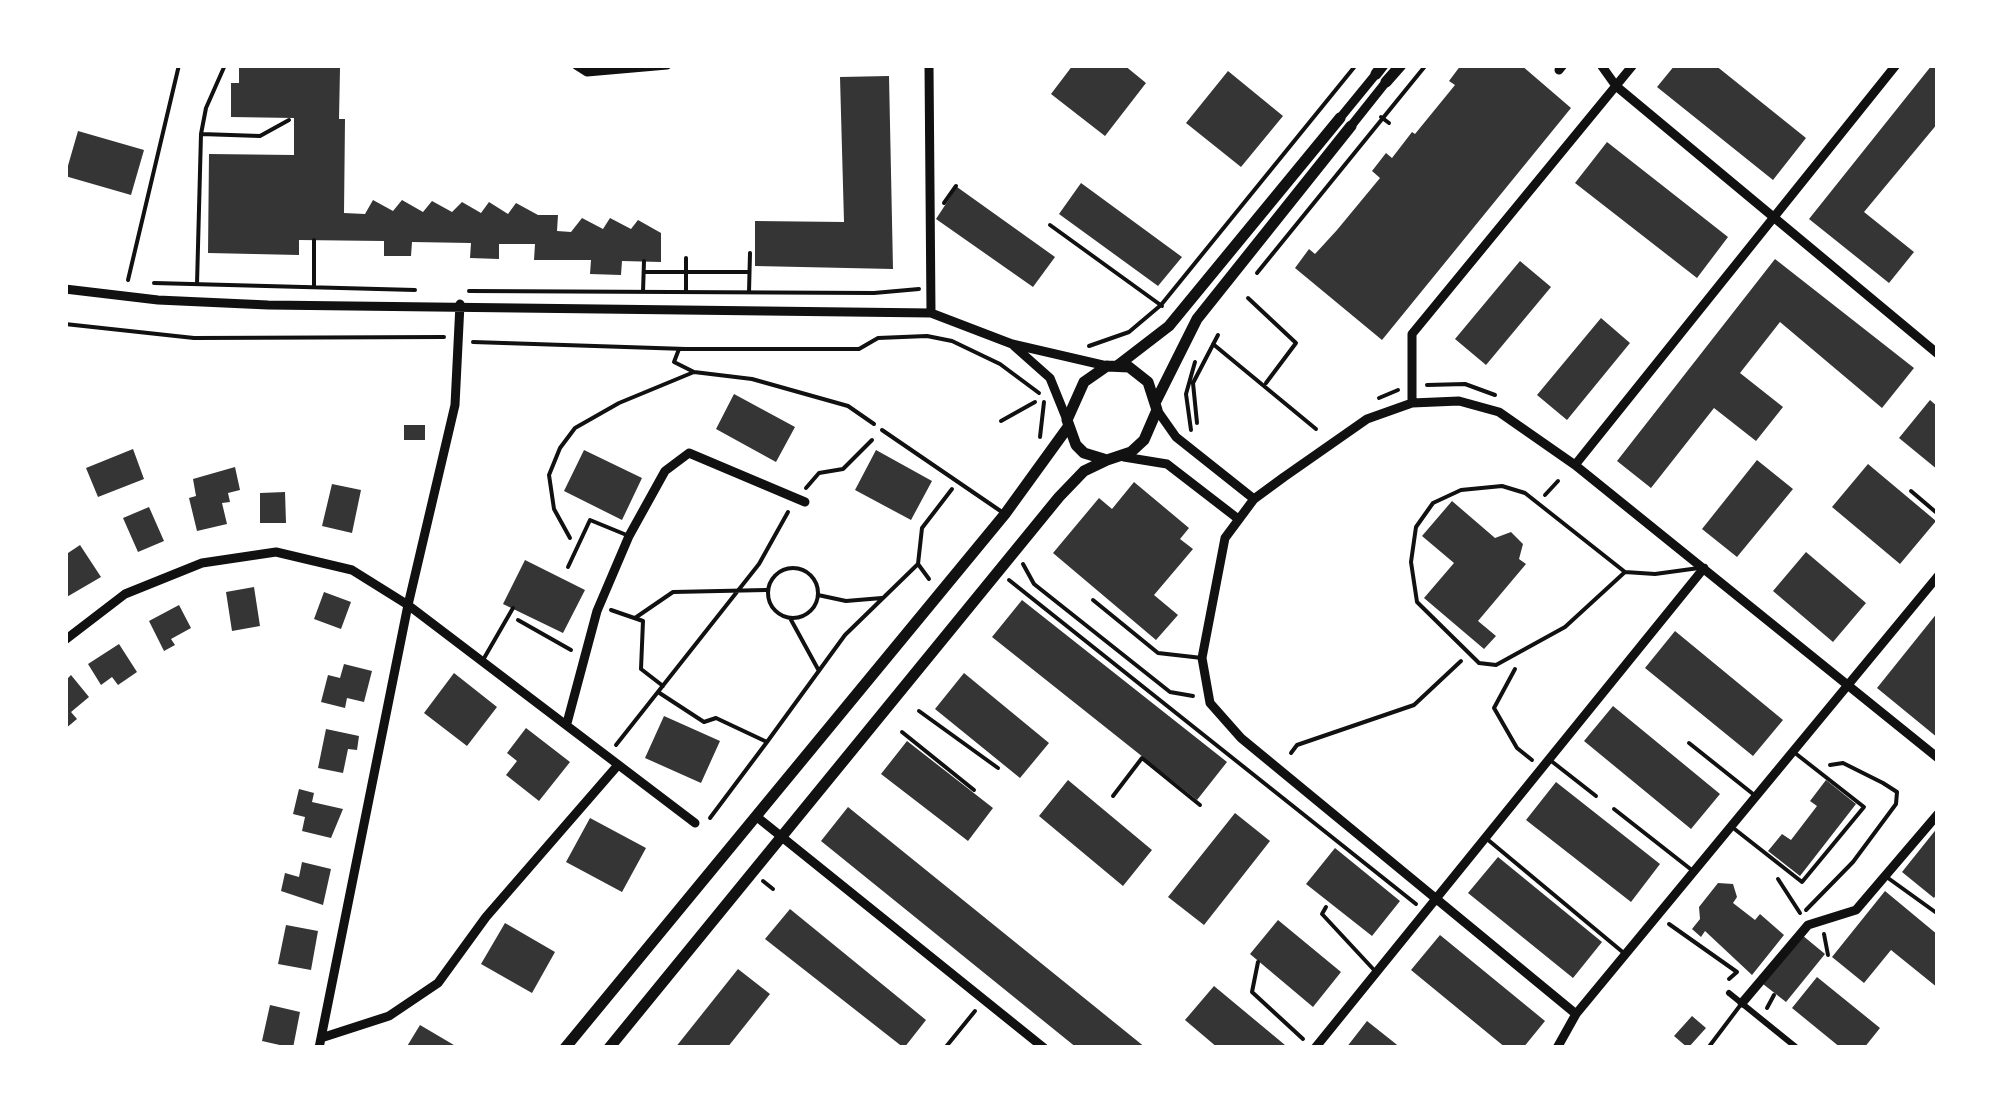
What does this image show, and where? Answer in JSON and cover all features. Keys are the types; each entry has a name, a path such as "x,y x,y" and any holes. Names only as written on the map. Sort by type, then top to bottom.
{"street":[{"path":"576,65 587,72 668,65"},
{"path":"928,65 931,313"},
{"path":"565,1048 1005,514 1067,423 1084,382 1169,326 1340,118 1382,74 1401,65"},
{"path":"1601,65 1616,86 1938,354"},
{"path":"1412,402 1412,334 1633,65"},
{"path":"1576,465 1896,65"},
{"path":"609,1048 1059,497 1084,472 1144,440 1197,319 1351,126 1382,74"},
{"path":"65,289 158,300 268,305 460,304 931,313 1012,344 1128,367 1148,382 1156,406 1176,437 1254,498"},
{"path":"320,1043 408,605 455,405 460,304"},
{"path":"1012,344 1050,378 1067,423 1084,453 1168,464 1236,518"},
{"path":"1576,1014 1241,738 1210,702 1202,658 1222,549 1236,518 1254,498 1367,418 1412,402 1459,400 1499,412 1576,465 1938,758"},
{"path":"567,723 599,607 629,536 664,471 689,452 801,501"},
{"path":"65,640 125,594 202,562 276,552 352,570 483,660 699,825"},
{"path":"1314,1048 1539,766 1704,568"},
{"path":"1557,1048 1576,1014 1938,576"},
{"path":"320,1043 389,1016 438,982 486,917 618,765"},
{"path":"1742,1003 1796,935 1856,910 1888,878 1938,814"},
{"path":"757,817 1044,1048"},
{"path":"1730,994 1797,1048"}],"lane":[{"path":"882,430 1005,514"},
{"path":"1625,572 1565,627 1496,666 1480,664 1417,602 1411,562 1416,527 1433,503 1461,490 1485,486 1525,493 1625,572 1655,574 1704,568"},
{"path":"568,568 590,520 629,536"},
{"path":"1093,600 1158,654 1202,658"},
{"path":"483,660 513,608"},
{"path":"1689,743 1757,797"},
{"path":"1732,827 1802,882 1832,846 1864,807 1794,752"},
{"path":"1547,757 1596,796"},
{"path":"1614,809 1695,872"},
{"path":"1484,836 1625,954"},
{"path":"1888,878 1938,914"},
{"path":"1326,907 1322,914 1376,972"},
{"path":"1708,1048 1742,1003"}],"path":[{"path":"128,280 179,65"},
{"path":"196,284 201,134 206,108 225,65"},
{"path":"1078,348 1129,332 1161,305 1356,65"},
{"path":"1248,284 1426,65"},
{"path":"1373,110 1390,123"},
{"path":"201,134 260,136 290,120"},
{"path":"1050,225 1161,305"},
{"path":"314,240 314,288"},
{"path":"749,292 750,253"},
{"path":"686,258 686,292"},
{"path":"643,292 644,262"},
{"path":"644,272 749,272"},
{"path":"112,278 421,290"},
{"path":"458,291 932,290"},
{"path":"1248,298 1296,344 1264,384"},
{"path":"1192,432 1187,381 1211,329"},
{"path":"1197,423 1194,384 1218,334"},
{"path":"859,348 878,338 901,335 952,341 1027,380 1044,402"},
{"path":"1213,344 1316,429"},
{"path":"679,348 674,362 694,372 752,379 848,406 882,430 843,470 819,474"},
{"path":"578,543 565,536 554,509 549,475 560,448 575,428 619,403 694,372"},
{"path":"1001,421 1034,402"},
{"path":"699,825 767,742 844,635 918,564 922,528 958,481"},
{"path":"1911,491 1938,514"},
{"path":"607,756 739,590 801,501"},
{"path":"918,564 928,578"},
{"path":"1010,582 1024,565 1034,584 1170,692 1185,697 1207,691"},
{"path":"818,594 806,615 790,618 776,612 768,590 775,575 790,568 807,572 818,594 846,601 882,598"},
{"path":"1013,570 1006,578 1010,582 1424,910"},
{"path":"634,618 673,592 768,590"},
{"path":"599,607 643,621 641,669 662,686"},
{"path":"790,618 818,671"},
{"path":"522,622 584,658"},
{"path":"1291,753 1297,745 1414,705 1469,655"},
{"path":"1515,676 1494,708 1517,748 1539,766"},
{"path":"658,692 704,722 716,718 767,742"},
{"path":"919,711 998,768"},
{"path":"902,732 974,790"},
{"path":"1113,796 1142,758 1200,805"},
{"path":"765,883 775,871"},
{"path":"1657,916 1736,972 1722,987 1730,994"},
{"path":"1825,920 1828,955"},
{"path":"1258,962 1252,992 1314,1048"},
{"path":"945,1048 984,1000"}],"building":[{"path":"239,65 348,65 340,68 339,119 345,119 344,213 365,214 373,200 393,211 402,200 423,212 432,201 452,212 462,202 481,213 489,202 508,214 516,203 538,215 558,215 557,231 571,232 582,218 603,229 610,218 631,229 638,220 661,233 661,262 622,261 621,275 590,274 591,260 534,260 535,244 499,244 499,259 470,258 471,243 412,242 411,256 384,256 384,241 299,240 299,255 208,253 209,154 294,155 294,118 231,117 231,83 239,83"},
{"path":"1073,65 1124,65 1146,83 1105,136 1051,94"},
{"path":"1461,65 1521,65 1571,108 1382,340 1295,268 1309,249 1315,254 1380,178 1372,171 1386,153 1392,158 1412,132 1415,134 1455,85 1449,81"},
{"path":"1675,65 1715,65 1806,138 1773,180 1657,87"},
{"path":"1932,65 1938,65 1938,123 1864,212 1914,252 1889,283 1809,219"},
{"path":"1228,71 1283,116 1241,167 1186,123"},
{"path":"889,76 893,269 755,266 755,221 844,222 840,77"},
{"path":"78,131 144,150 131,195 65,176"},
{"path":"1607,142 1728,237 1697,278 1575,183"},
{"path":"1081,183 1182,257 1158,286 1059,214"},
{"path":"957,187 1055,257 1033,287 936,219"},
{"path":"1775,259 1914,368 1882,408 1780,322 1740,373 1783,407 1756,441 1714,408 1651,488 1617,461"},
{"path":"1520,261 1551,287 1486,365 1455,339"},
{"path":"1601,318 1630,343 1567,420 1537,395"},
{"path":"734,394 795,427 776,462 716,429"},
{"path":"1930,400 1938,407 1938,470 1899,438"},
{"path":"404,425 425,425 425,440 404,440"},
{"path":"133,449 144,479 98,497 86,468"},
{"path":"584,450 642,478 622,520 564,491"},
{"path":"876,450 932,481 911,520 855,490"},
{"path":"1757,460 1793,489 1737,557 1702,529"},
{"path":"1868,464 1936,521 1900,564 1832,507"},
{"path":"235,467 240,490 228,493 230,502 222,503 227,524 197,531 189,498 196,496 193,479"},
{"path":"1134,482 1189,528 1180,539 1193,549 1154,595 1178,615 1156,640 1053,553 1099,498 1112,509"},
{"path":"332,484 361,490 352,533 322,526"},
{"path":"285,492 286,523 260,523 260,493"},
{"path":"1452,501 1495,538 1511,532 1523,544 1519,559 1526,564 1478,621 1496,636 1484,649 1424,598 1454,563 1422,536"},
{"path":"149,507 164,541 138,552 123,518"},
{"path":"80,545 101,577 65,598 65,555"},
{"path":"1806,552 1866,603 1833,642 1773,591"},
{"path":"525,560 585,590 563,633 503,604"},
{"path":"254,587 260,626 232,631 226,592"},
{"path":"324,592 351,602 341,629 314,619"},
{"path":"1022,600 1227,762 1197,800 992,637"},
{"path":"179,605 191,628 171,639 175,645 164,651 149,621"},
{"path":"1938,612 1938,738 1877,688"},
{"path":"1675,631 1783,720 1753,756 1645,668"},
{"path":"119,644 137,672 118,685 112,677 101,685 88,664"},
{"path":"344,664 372,671 364,702 347,698 345,708 321,702 328,675 340,678"},
{"path":"454,673 497,707 467,746 424,713"},
{"path":"964,673 1049,743 1020,778 935,709"},
{"path":"71,675 89,697 71,712 77,719 65,729 65,681"},
{"path":"1613,706 1720,794 1691,829 1584,741"},
{"path":"664,716 720,741 701,783 645,758"},
{"path":"526,728 570,762 539,801 506,775 517,761 507,753"},
{"path":"326,729 359,736 357,750 348,749 343,773 318,768"},
{"path":"907,741 993,808 968,841 881,774"},
{"path":"1068,780 1152,850 1123,886 1039,816"},
{"path":"1826,780 1856,804 1800,876 1768,851 1782,834 1791,840 1817,806 1810,801"},
{"path":"1556,782 1660,864 1631,902 1526,820"},
{"path":"299,789 314,793 312,802 343,809 331,838 302,831 305,817 293,814"},
{"path":"848,807 1146,1048 1077,1048 821,841"},
{"path":"1235,813 1270,841 1204,925 1168,897"},
{"path":"590,818 646,848 622,892 566,862"},
{"path":"1938,827 1938,892 1934,898 1902,872"},
{"path":"1335,848 1400,901 1372,936 1306,884"},
{"path":"1498,857 1602,942 1573,978 1468,893"},
{"path":"302,862 331,869 323,905 281,891 285,873 299,877"},
{"path":"1718,883 1733,884 1737,897 1733,903 1755,920 1760,914 1784,935 1752,975 1705,931 1701,937 1692,929 1700,919 1699,907"},
{"path":"1885,891 1938,935 1938,988 1891,950 1864,983 1832,957"},
{"path":"790,909 926,1020 904,1048 765,939"},
{"path":"1278,920 1341,972 1313,1007 1250,954"},
{"path":"505,923 555,952 532,993 481,964"},
{"path":"286,925 318,931 311,970 278,964"},
{"path":"1440,935 1545,1021 1523,1048 1506,1048 1411,970"},
{"path":"1802,935 1825,954 1786,1002 1763,984"},
{"path":"738,969 770,994 727,1048 675,1048"},
{"path":"1817,977 1880,1028 1864,1048 1841,1048 1792,1008"},
{"path":"1214,986 1285,1045 1218,1048 1185,1020"},
{"path":"270,1005 300,1012 293,1048 262,1041"},
{"path":"1692,1016 1706,1028 1688,1048 1674,1036"},
{"path":"1367,1021 1401,1048 1346,1048"},
{"path":"420,1025 459,1048 406,1048"}]}
